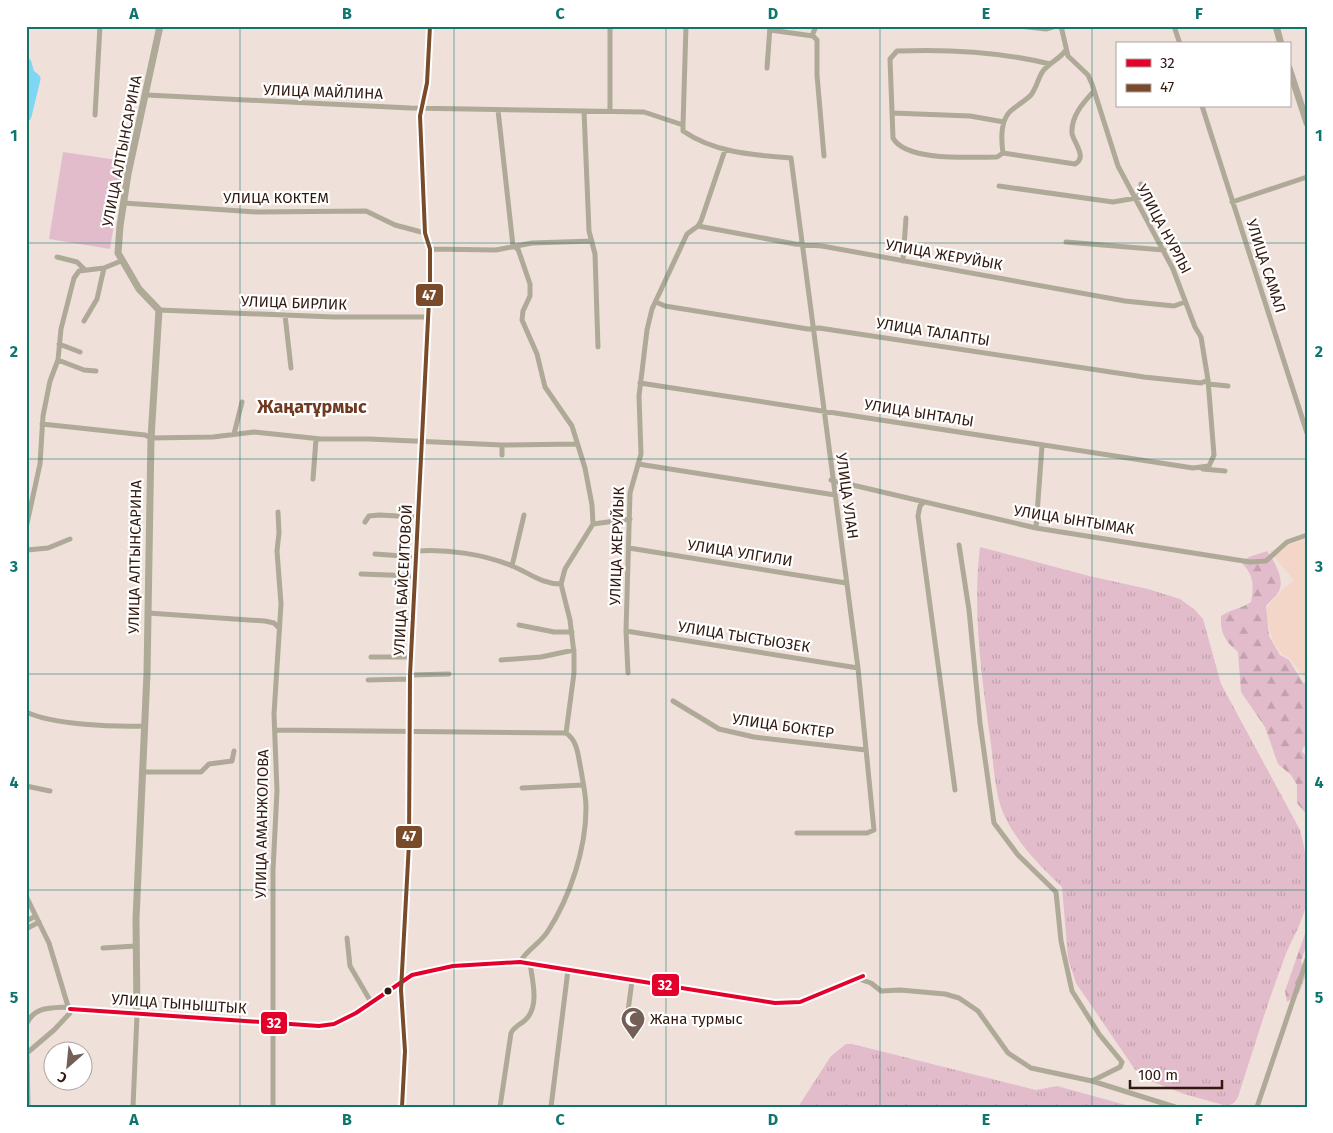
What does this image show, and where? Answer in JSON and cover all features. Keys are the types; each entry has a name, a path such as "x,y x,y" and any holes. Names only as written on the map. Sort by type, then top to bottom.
{"street":[{"path":"95,115 100,26"},
{"name":"УЛИЦА АЛТЫНСАРИНА","path":"133,1107 137,1015 136,946 145,726 151,438 159,310 139,289 121,261 118,243 123,203 160,26"},
{"name":"УЛИЦА БАЙСЕИТОВОЙ","path":"402,1107 405,1051 401,1001 409,843 410,677 423,441 430,249 425,233 420,154 422,108 427,83 430,26"},
{"path":"610,26 610,111"},
{"path":"683,125 686,26"},
{"path":"812,36 816,26"},
{"path":"1019,26 1046,29 1056,26"},
{"name":"УЛИЦА НУРЛЫ","path":"1061,26 1066,50 1071,60 1088,75 1118,166 1164,250 1201,337 1208,382 1214,456 1209,466 1200,469"},
{"path":"1174,26 1179,42"},
{"path":"1276,26 1280,42"},
{"path":"767,68 770,28 812,36 817,40 818,96 824,156"},
{"path":"1003,153 1001,140 1004,122 1010,110 1022,104 1036,88 1042,72 1061,57 1066,50"},
{"path":"1050,64 1025,58 992,55 897,51 890,59 894,142 917,153 997,157 1003,153 1075,164 1080,159 1078,147 1072,134 1073,124 1076,113 1094,91"},
{"path":"1290,71 1307,123"},
{"name":"УЛИЦА МАЙЛИНА","path":"147,95 258,102 422,108 644,112 683,125 684,131 690,136 725,150 791,158"},
{"name":"УЛИЦА САМАЛ","path":"1203,108 1307,433"},
{"path":"498,110 512,246"},
{"path":"584,111 589,231 595,254 598,348"},
{"path":"892,113 970,116 1004,122"},
{"name":"УЛИЦА ЖЕРУЙЫК","path":"628,673 626,631 630,493 641,454 640,383 647,330 656,302 687,234 698,226 725,150"},
{"name":"УЛИЦА УЛАН","path":"791,158 831,480 835,495 858,668 874,824 874,830 867,833 797,833"},
{"path":"1232,202 1307,177"},
{"path":"999,186 1112,202 1135,197 1142,192 1141,184"},
{"path":"1135,197 1147,200 1153,209"},
{"name":"УЛИЦА КОКТЕМ","path":"123,203 256,212 366,211 395,225 425,233"},
{"path":"903,261 906,218"},
{"name":"УЛИЦА ЖЕРУЙЫК","path":"698,226 1125,301 1174,306 1185,302"},
{"path":"430,249 496,250 512,246 592,241"},
{"path":"1066,242 1164,250"},
{"path":"512,246 518,249 530,284 530,296 523,312 522,320 537,354 545,387 572,426 590,487 593,524 566,569 561,584 572,632 574,650 574,673 566,732"},
{"path":"58,256 77,262 85,270"},
{"path":"26,528 40,464 42,424 48,390 58,360 59,344 74,278 79,271 104,268 121,261"},
{"path":"84,322 96,298 104,268"},
{"name":"УЛИЦА ТАЛАПТЫ","path":"656,302 665,306 808,329 813,327 1144,377 1201,383 1208,382 1228,386"},
{"name":"УЛИЦА БИРЛИК","path":"159,310 285,315 428,317"},
{"path":"285,315 291,368"},
{"path":"59,344 80,352"},
{"path":"58,360 84,370 96,371"},
{"name":"УЛИЦА ЫНТАЛЫ","path":"640,383 1200,469"},
{"path":"234,434 242,402"},
{"path":"42,424 145,434 151,438 221,436 254,432 316,438 502,445 577,444"},
{"path":"220,428 221,436"},
{"path":"313,479 316,438"},
{"path":"502,445 502,455"},
{"path":"1036,528 1042,446"},
{"path":"638,464 835,495"},
{"path":"1200,469 1225,471"},
{"name":"УЛИЦА ЫНТЫМАК","path":"831,480 1036,528 1250,562 1266,561 1287,542 1307,536"},
{"path":"924,502 920,506 918,516 955,790"},
{"name":"УЛИЦА АМАНЖОЛОВА","path":"273,1107 273,870 277,791 274,730 281,604 277,551 279,532 278,512"},
{"path":"512,566 524,515"},
{"path":"365,522 368,516 418,517"},
{"path":"593,524 630,519"},
{"path":"26,586 27,549 48,548 70,539"},
{"path":"959,545 969,610 980,723 994,823 1018,856 1056,892 1061,942 1072,991 1099,1034 1122,1062 1120,1067 1092,1081"},
{"name":"УЛИЦА УЛГИЛИ","path":"629,548 846,583"},
{"path":"375,554 465,553 512,566 544,582 561,584"},
{"path":"361,574 416,576"},
{"path":"148,613 266,621 274,623 279,628"},
{"path":"519,625 554,632 572,632"},
{"name":"УЛИЦА ТЫСТЫОЗЕК","path":"626,631 858,668"},
{"path":"501,660 541,657 574,650"},
{"path":"371,656 411,657"},
{"path":"368,680 449,674"},
{"name":"УЛИЦА БОКТЕР","path":"673,701 719,729 754,737 866,750"},
{"path":"26,712 44,719 65,722 145,726"},
{"path":"274,730 566,732 572,737 576,743 583,785 585,824 576,863 565,899 547,933 526,952 520,962"},
{"path":"142,772 202,772 209,764 232,761 234,751"},
{"path":"522,788 583,785"},
{"path":"26,786 50,791"},
{"path":"26,896 49,943 70,1013 54,1030 26,1053 28,1107"},
{"path":"26,921 38,919"},
{"path":"26,929 38,919"},
{"path":"347,938 350,966 371,1002"},
{"path":"103,948 136,946"},
{"path":"1257,1107 1307,959"},
{"name":"УЛИЦА ТЫНЫШТЫК","path":"26,1025 30,1016 36,1011 69,1008 137,1015 319,1026 334,1024 412,975 453,966 520,962 775,1003 800,1002 861,977 881,991 900,990 945,994 959,998 978,1011 1008,1053 1020,1062 1031,1068 1092,1081"},
{"path":"500,1107 511,1033 513,1028 528,1016 532,1009 534,998 530,963"},
{"path":"551,1107 568,970"},
{"path":"626,1026 632,981"},
{"path":"1092,1081 1175,1107"}],"shaded area":[{"path":"1307,539 1307,680 1273,642 1267,618 1267,607 1294,580 1269,551"}],"green space":[{"path":"63,152 124,161 110,249 49,239"},
{"path":"980,547 1089,576 1148,589 1180,599 1194,609 1203,619 1221,684 1300,830 1307,872 1306,906 1278,976 1238,1097 1234,1103 1227,1106 1184,1094 1140,1077 1076,983 1068,958 1062,887 1024,847 1006,819 999,802 979,646 977,596"},
{"path":"1267,551 1278,570 1281,581 1279,591 1266,606 1269,636 1280,655 1289,660 1303,683 1307,683 1307,747 1304,746 1302,751 1307,757 1307,815 1297,803 1297,785 1291,775 1278,764 1265,727 1241,692 1238,652 1227,640 1221,627 1221,616 1251,602 1252,581 1249,572 1242,563 1249,557"},
{"path":"1307,928 1307,944 1301,961 1306,975 1299,993 1287,1002 1285,991"},
{"path":"846,1044 1036,1090 1057,1086 1133,1107 798,1107 831,1056"}],"waterway":[{"path":"26,63 29,74 35,79 26,116"}],"transit line":[{"name":"47","path":"402,1107 405,1051 401,990 409,843 410,675 430,280 430,249 425,233 420,116 427,83 430,26"},
{"name":"32","path":"70,1009 319,1026 334,1024 356,1013 412,975 453,966 520,962 775,1003 800,1002 863,976"}],"place":[{"name":"Жана турмыс","path":"633,1040"}],"district":[{"name":"Жаңатұрмыс","path":"312,407"}]}
